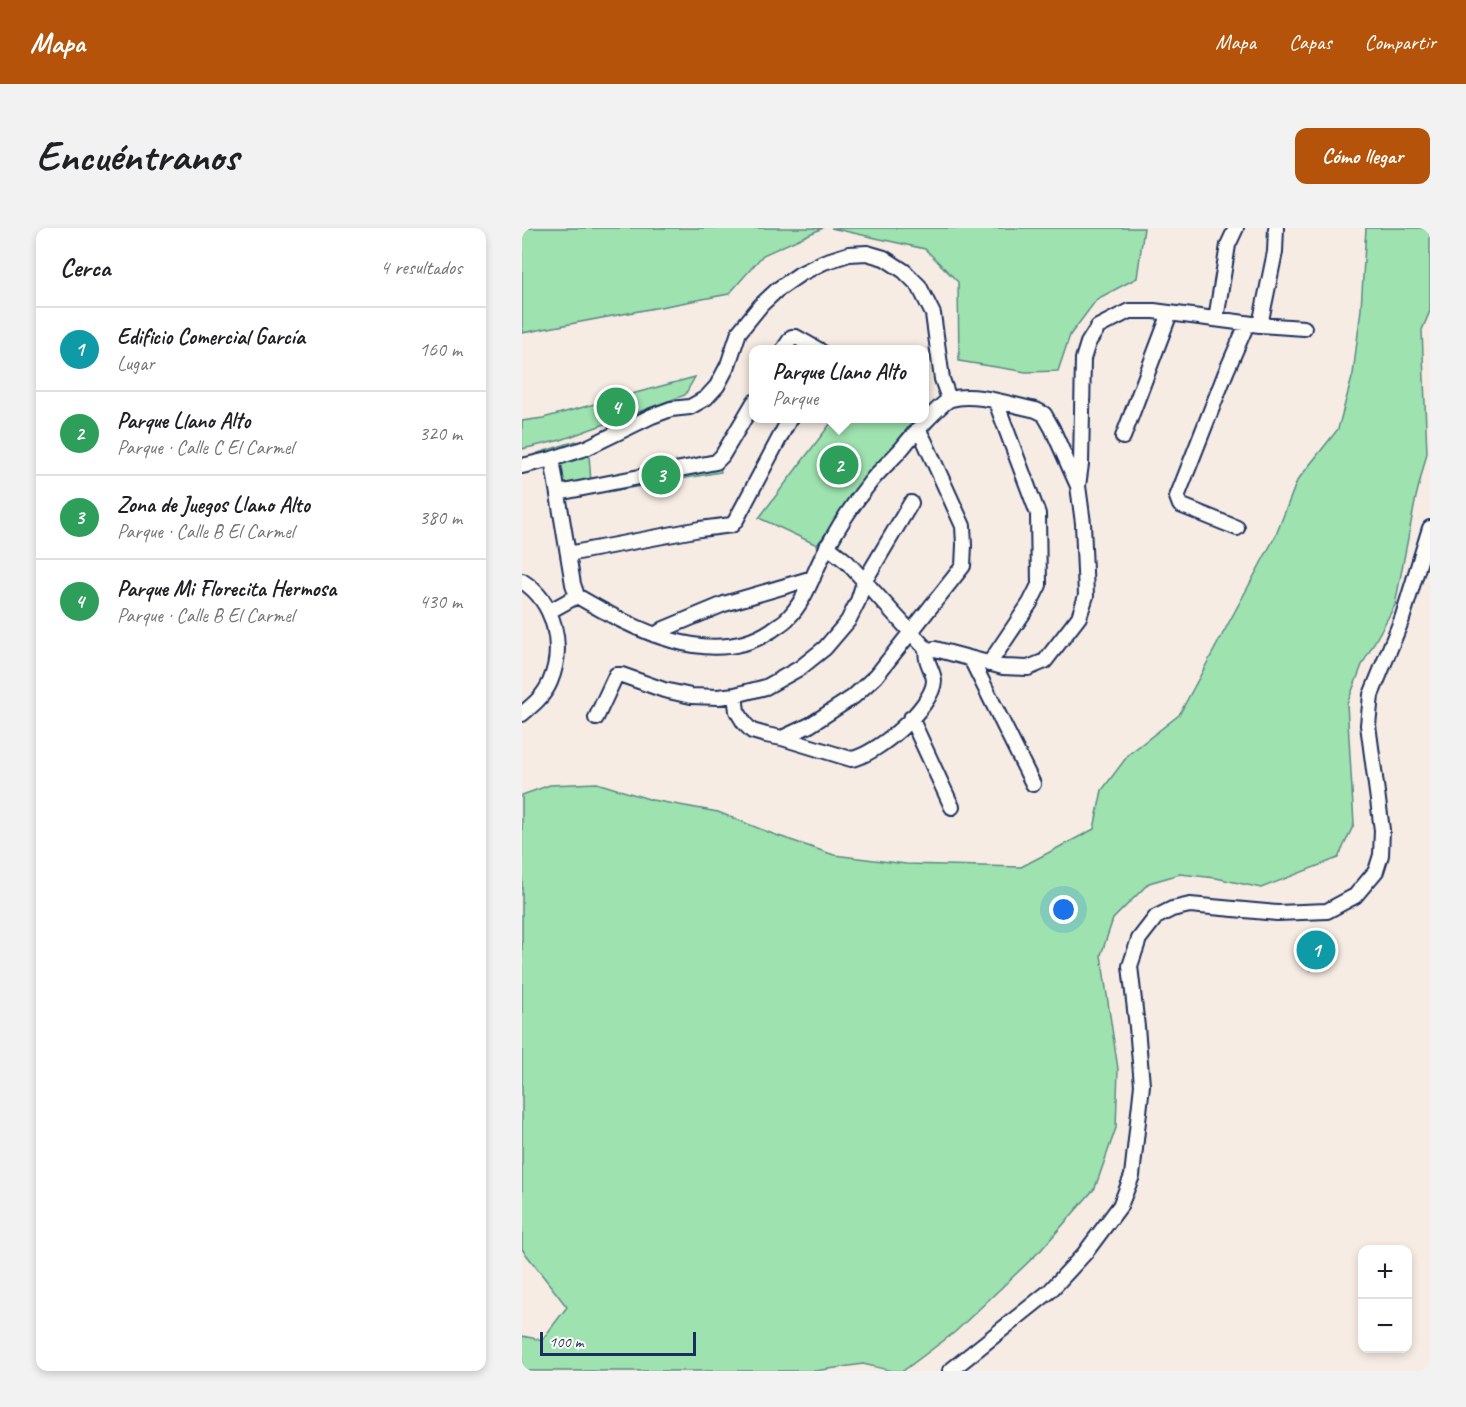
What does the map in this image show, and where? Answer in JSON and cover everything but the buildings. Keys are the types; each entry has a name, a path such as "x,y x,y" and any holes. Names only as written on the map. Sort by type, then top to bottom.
{"street":[{"path":"1216,320 1228,245 1236,228"},
{"path":"1237,528 1180,505 1178,497 1222,382 1253,324 1275,252 1276,228"},
{"path":"522,466 586,448 652,416 690,407 706,398 717,386 728,365 740,332 761,305 800,274 824,262 849,254 867,253 884,258 904,271 919,286 933,314 942,379 949,399"},
{"path":"927,650 935,649 1003,667 1028,668 1045,661 1079,617 1086,596 1083,523 1078,486 1081,464 1083,359 1088,343 1098,327 1129,311 1154,311 1216,320 1304,328"},
{"path":"1123,436 1170,314"},
{"path":"786,345 792,337 796,337 810,345"},
{"path":"929,418 949,399 975,397 1036,410 1044,414 1052,428 1078,486"},
{"path":"989,664 1030,603 1039,585 1038,514 996,402"},
{"path":"558,493 716,462 722,456 749,409"},
{"path":"568,554 732,525 787,423"},
{"path":"552,459 577,596 609,615 655,635 697,646 724,646 761,637 786,620 804,597 827,546 846,516 873,480 924,423"},
{"path":"782,738 810,725 854,697 876,676 963,566 963,526 918,429"},
{"path":"596,718 616,675 691,696 718,697 735,696 766,687 800,668 825,648 848,621 864,582 911,503"},
{"path":"950,1371 1050,1291 1085,1253 1120,1206 1132,1176 1142,1085 1130,966 1139,939 1156,917 1172,909 1190,905 1277,913 1327,911 1355,896 1376,871 1381,855 1382,830 1368,725 1371,695 1402,619 1430,528"},
{"path":"827,546 847,562 927,650"},
{"path":"655,635 724,604 813,578"},
{"path":"522,581 550,611 557,639 556,661 550,683 537,702 522,714"},
{"path":"550,611 577,596"},
{"path":"735,696 737,711 745,724 753,731 851,759 859,758 890,739 926,702 932,692 934,680 926,656 927,650"},
{"path":"971,659 1033,784"},
{"path":"911,718 952,807"}],"green space":[{"path":"522,228 823,228 763,255 729,294 522,333"},
{"path":"831,228 1144,228 1137,278 1097,299 1070,335 1058,371 1026,372 959,361 958,282 925,249"},
{"path":"1366,228 1430,228 1430,311 1422,330 1427,453 1395,605 1362,665 1347,704 1354,824 1338,858 1261,888 1216,878 1180,874 1149,883 1113,919 1101,955 1118,1069 1116,1128 1095,1188 1041,1250 955,1332 903,1371 863,1364 815,1371 522,1371 522,1336 542,1340 567,1307 522,1249 522,795 550,785 597,783 652,800 718,812 834,855 906,864 1021,867 1094,829 1102,790 1129,754 1179,715 1276,535 1297,481 1338,429 1353,374 1361,309"},
{"path":"695,377 685,395 561,440 522,449 522,421 543,418"},
{"path":"831,423 912,423 817,545 759,518"},
{"path":"576,441 589,455 591,483 556,492 538,453"},
{"path":"719,456 721,472 608,492 604,478"}],"place":[{"name":"Parque Mi Florecita Hermosa","path":"616,407"},
{"name":"Parque Llano Alto","path":"839,465"},
{"name":"Zona de Juegos Llano Alto","path":"661,475"},
{"name":"Edificio Comercial García","path":"1316,950"}]}
